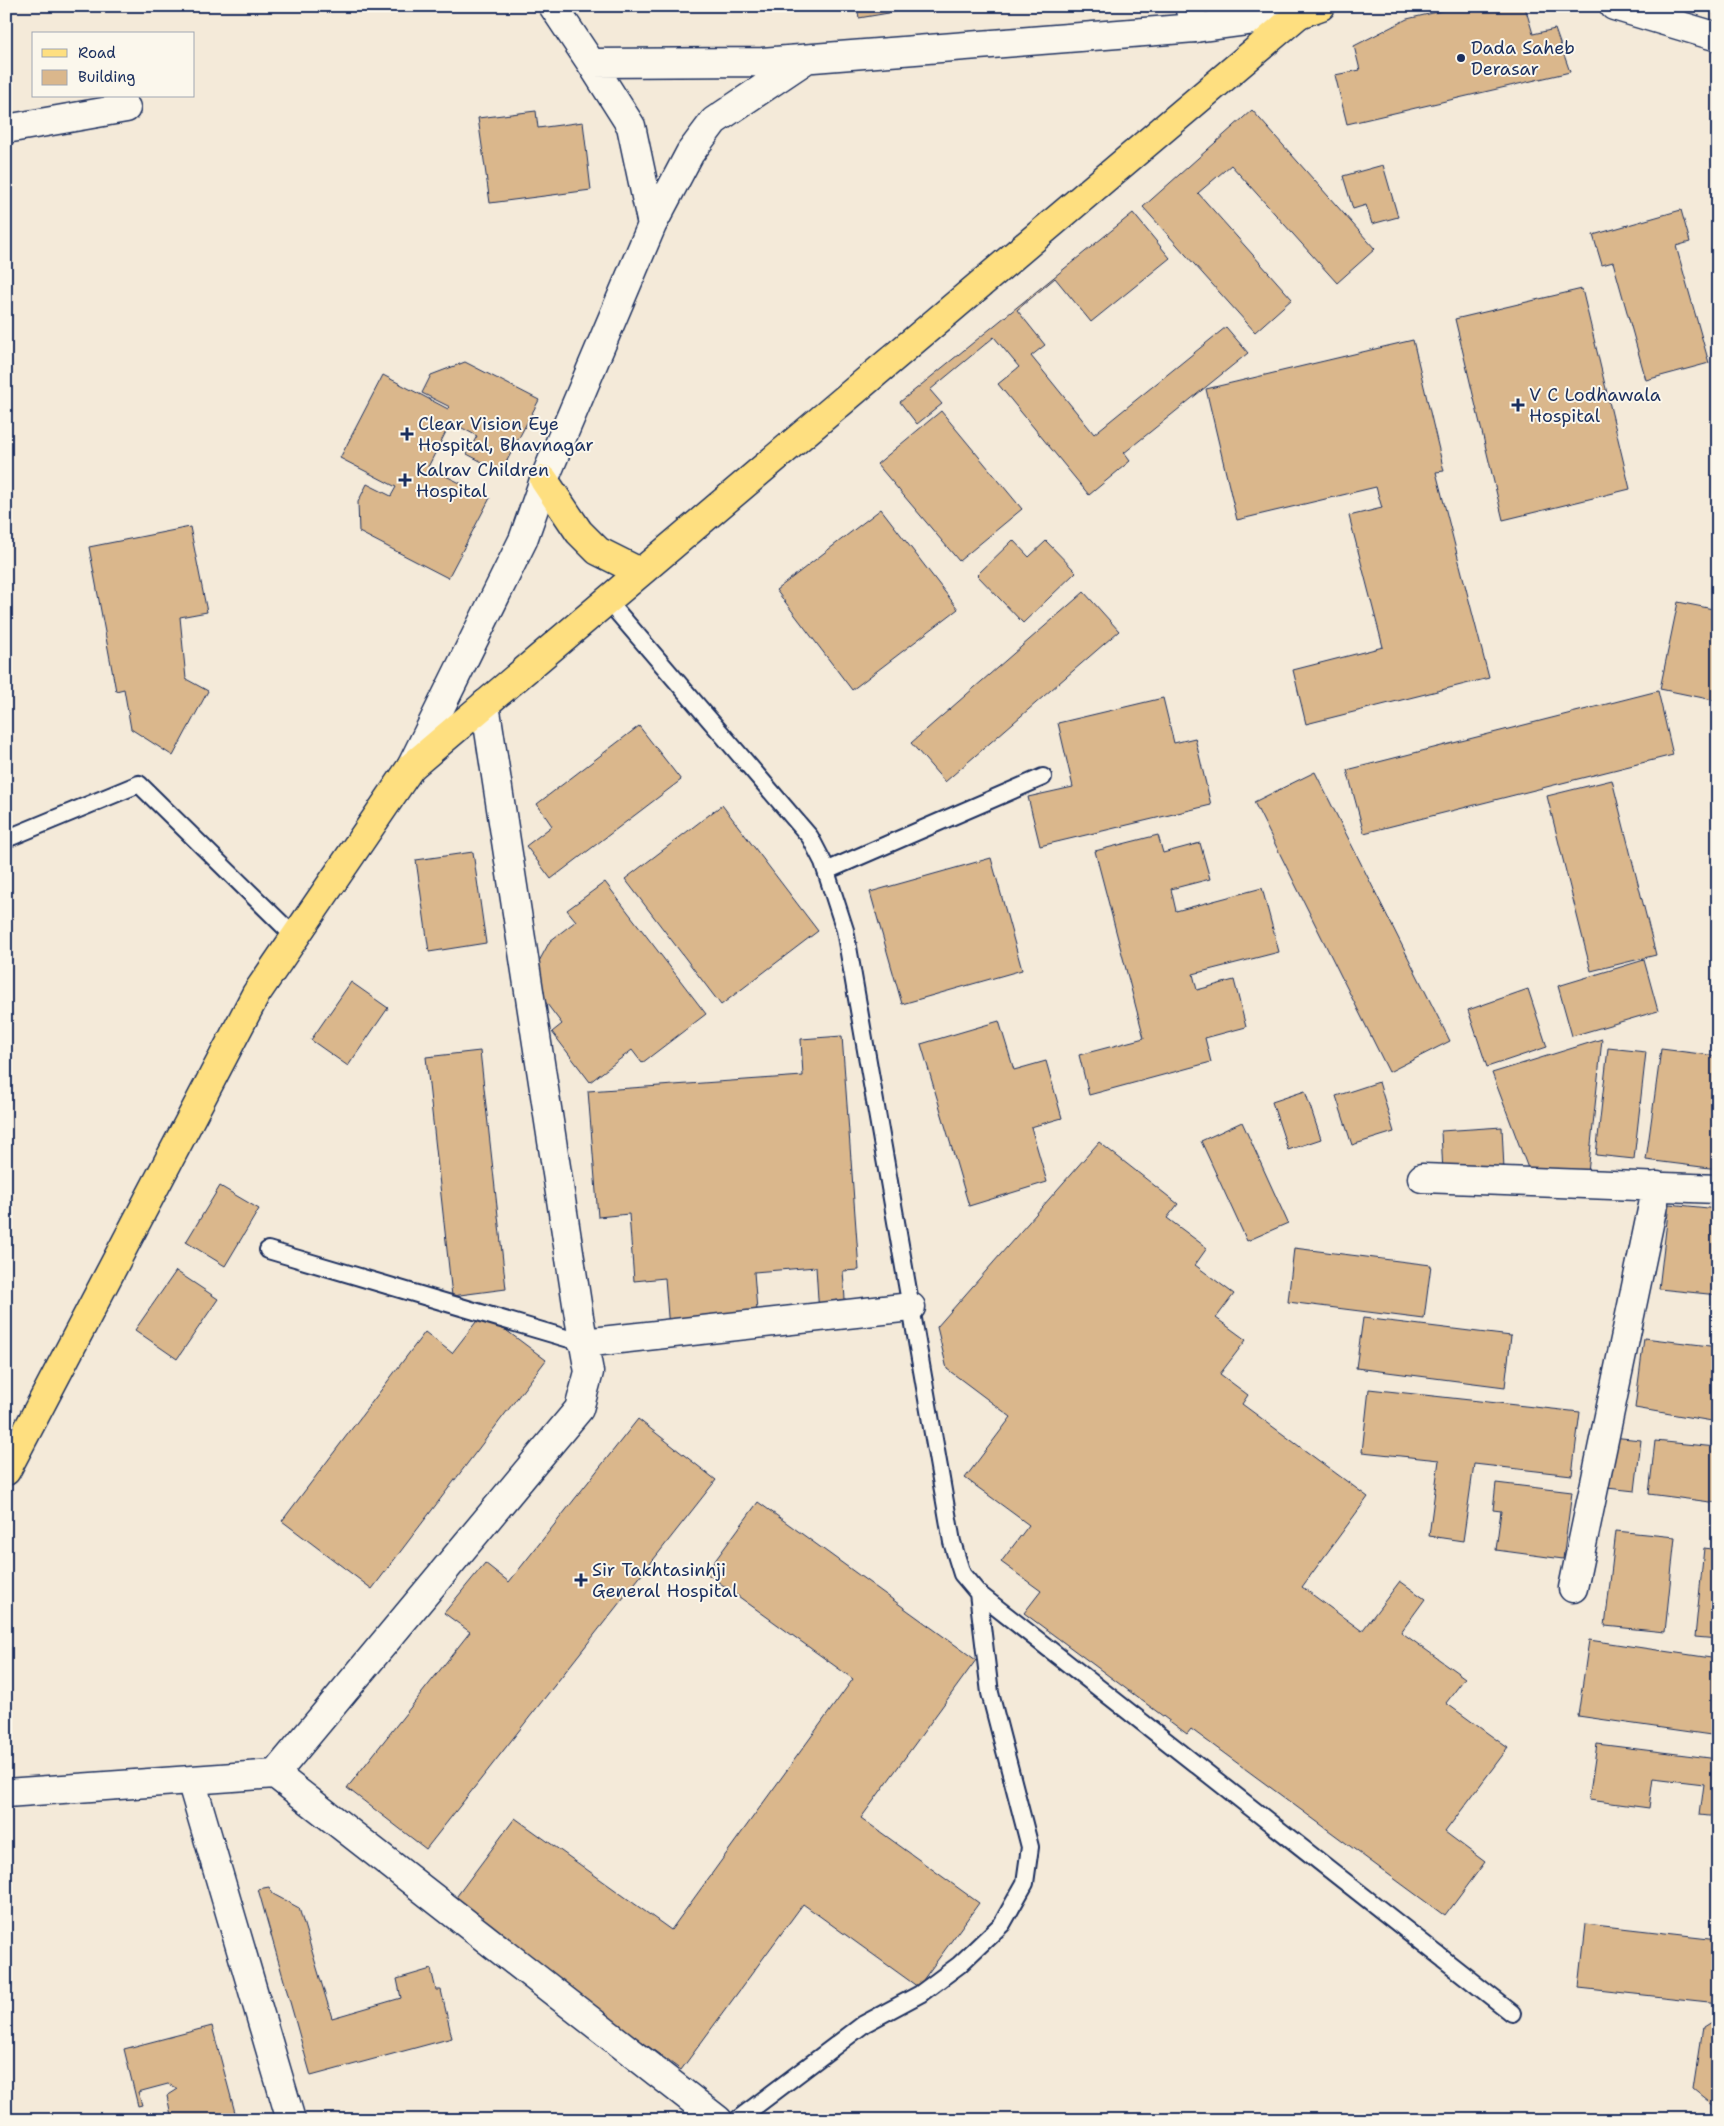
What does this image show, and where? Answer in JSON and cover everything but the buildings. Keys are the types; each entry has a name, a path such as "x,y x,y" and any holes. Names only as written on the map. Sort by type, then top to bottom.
{"main road":[{"path":"6,1471 256,994 411,767 640,572 1310,10"},
{"path":"544,480 579,532 598,551 640,572"},
{"path":"6,1452 36,1414"}],"street":[{"path":"553,6 631,126 652,225"},
{"path":"1614,6 1718,37"},
{"path":"591,63 762,62 1192,17 1310,10"},
{"path":"411,767 523,540 544,480 652,225 690,153 714,122 806,58"},
{"path":"6,129 126,108"},
{"path":"275,1774 579,1409 589,1372 485,704"},
{"path":"1422,1178 1718,1189"},
{"path":"1573,1588 1657,1186"},
{"path":"583,1342 912,1307"},
{"path":"6,1793 275,1774 718,2120"},
{"path":"191,1780 291,2120"}],"lane":[{"path":"607,600 810,836 826,871 845,930 952,1542 962,1574 978,1593 1512,2013"},
{"path":"826,871 1043,777"},
{"path":"6,839 139,784 295,937"},
{"path":"268,1250 583,1342"},
{"path":"737,2120 864,2024 920,1994 960,1965 1002,1924 1025,1883 1030,1846 990,1693 978,1593"}],"place":[{"name":"Dada Saheb Derasar","path":"1461,58"},
{"name":"V C Lodhawala Hospital","path":"1518,405"},
{"name":"Clear Vision Eye Hospital, Bhavnagar","path":"407,434"},
{"name":"Kalrav Children Hospital","path":"405,480"},
{"name":"Sir Takhtasinhji General Hospital","path":"581,1580"}]}
